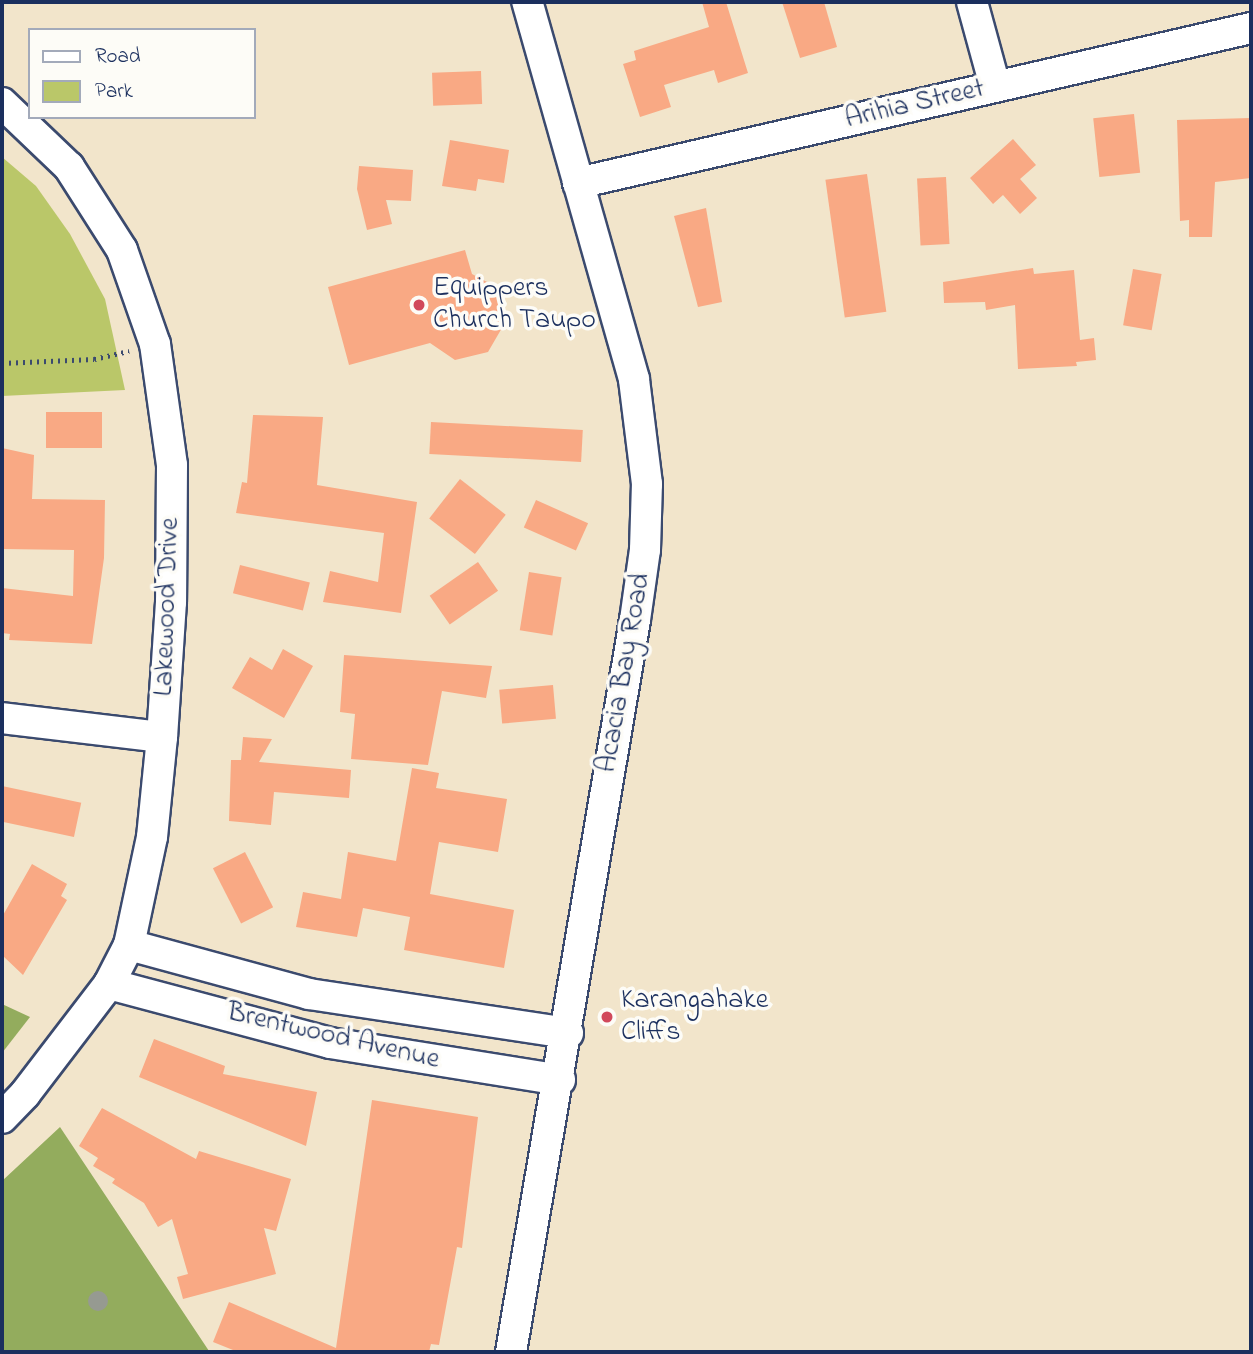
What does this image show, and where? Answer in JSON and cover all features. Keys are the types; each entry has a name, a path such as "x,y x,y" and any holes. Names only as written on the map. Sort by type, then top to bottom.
{"street":[{"name":"Acacia Bay Road","path":"511,1352 568,1033 637,608 645,550 647,484 634,379 527,2"},
{"path":"972,2 995,86"},
{"name":"Arihia Street","path":"578,183 1251,28"},
{"name":"Lakewood Drive","path":"2,103 51,147 100,210 122,250 155,344 172,466 172,602 162,737 152,836 128,945 108,984 25,1094 2,1118"},
{"path":"2,718 162,737"},
{"name":"Brentwood Avenue","path":"128,945 257,983 412,1011 568,1033"},
{"path":"245,1020 257,983"},
{"name":"Brentwood Avenue","path":"108,984 245,1020 406,1056 560,1080"},
{"path":"406,1056 412,1011"}],"path":[{"path":"2,363 94,359 155,344"}],"green space":[{"path":"2,157 36,186 70,234 105,299 125,390 2,396"},
{"path":"2,1004 30,1017 2,1053"},
{"path":"60,1127 211,1352 2,1352 2,1181"}],"building":[{"path":"702,2 726,2 748,73 718,83 714,70 664,85 671,107 640,117 623,64 636,60 634,51 709,27"},
{"path":"782,2 824,2 837,47 800,58"},
{"path":"481,71 482,104 433,106 432,73"},
{"path":"1134,114 1140,173 1099,177 1093,118"},
{"path":"1251,118 1251,178 1215,182 1212,237 1189,237 1189,220 1180,221 1177,120"},
{"path":"1013,139 1036,165 1020,179 1037,198 1020,214 1003,195 993,204 970,178"},
{"path":"450,140 509,150 504,183 478,179 476,191 442,186"},
{"path":"359,166 413,170 411,201 386,200 392,224 367,230 357,189"},
{"path":"867,174 886,312 845,317 825,180"},
{"path":"946,177 950,244 921,245 917,179"},
{"path":"706,208 722,302 698,307 674,216"},
{"name":"Equippers Church Taupo","path":"465,250 472,274 502,290 506,321 488,352 455,360 430,343 349,365 328,287"},
{"path":"1033,268 1034,274 1074,270 1080,340 1094,338 1096,360 1076,362 1077,366 1018,369 1015,305 986,310 985,302 944,303 943,282"},
{"path":"1133,269 1162,274 1152,330 1123,325"},
{"path":"46,412 102,412 102,448 46,448"},
{"path":"253,415 323,417 317,485 417,502 401,613 323,602 330,571 378,582 384,533 236,513 242,482 247,483"},
{"path":"431,422 583,430 581,462 429,454"},
{"path":"2,448 34,455 32,499 105,500 104,558 92,644 9,640 10,634 2,633 2,588 73,596 74,550 2,549"},
{"path":"460,479 506,515 475,554 429,518"},
{"path":"536,500 588,523 576,551 524,527"},
{"path":"478,562 498,591 450,625 430,596"},
{"path":"240,565 310,582 303,611 233,593"},
{"path":"529,572 562,577 552,635 520,630"},
{"path":"283,649 313,666 284,718 232,688 250,657 272,670"},
{"path":"344,655 492,666 486,698 442,691 428,765 351,759 355,714 340,712"},
{"path":"553,685 556,719 502,724 499,690"},
{"path":"243,737 272,739 259,762 351,770 349,798 274,792 271,825 229,821 231,760 241,760"},
{"path":"412,768 439,773 436,788 507,799 498,852 439,842 430,894 514,910 504,968 404,950 410,917 363,908 357,937 296,927 303,892 341,899 348,852 396,861"},
{"path":"2,786 81,803 74,837 2,822"},
{"path":"245,852 273,907 241,924 213,868"},
{"path":"32,864 67,884 61,896 67,900 23,975 2,955 2,917"},
{"path":"154,1039 225,1066 223,1074 317,1092 306,1146 139,1077"},
{"path":"372,1100 478,1117 462,1248 457,1247 439,1345 431,1344 429,1352 238,1352 213,1342 229,1302 336,1348"},
{"path":"102,1108 196,1159 199,1151 291,1179 276,1231 264,1228 276,1274 183,1299 177,1277 188,1274 172,1219 158,1227 144,1203 112,1183 115,1179 93,1166 98,1158 79,1146"}],"place":[{"name":"Equippers Church Taupo","path":"419,305"},
{"name":"Karangahake Cliffs","path":"607,1017"}]}
